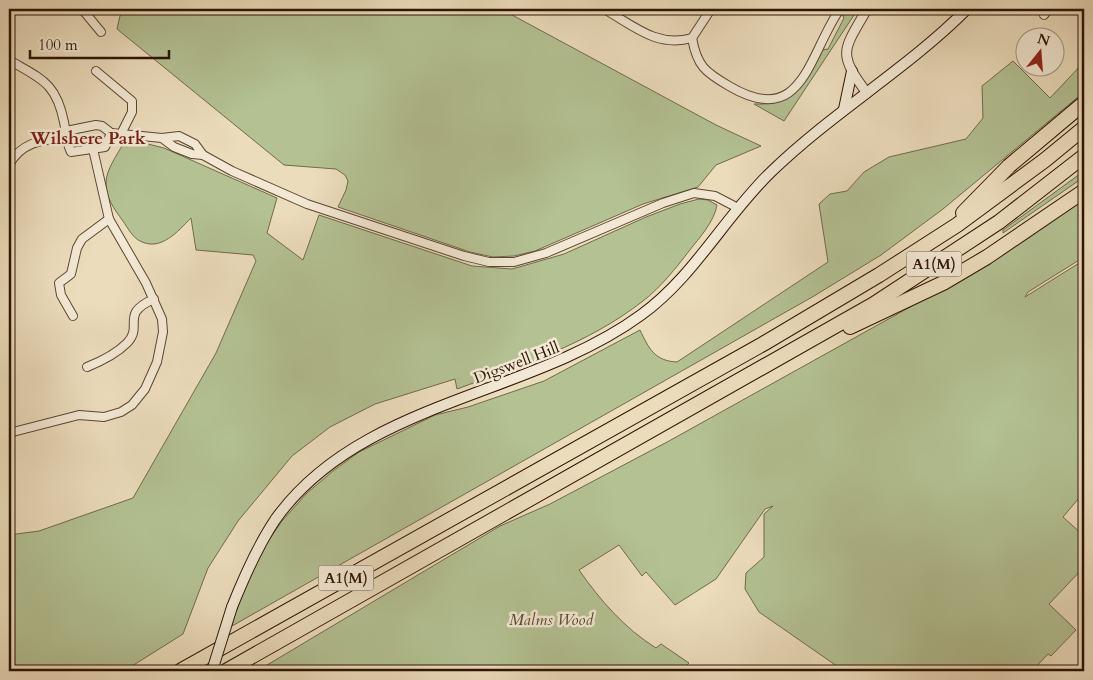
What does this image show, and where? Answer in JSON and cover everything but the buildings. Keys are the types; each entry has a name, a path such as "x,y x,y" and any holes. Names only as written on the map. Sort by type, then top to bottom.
{"highway":[{"name":"A1(M)","path":"940,236 1009,166 1084,102"},
{"name":"A1(M)","path":"180,671 763,344 879,275 940,236 1014,184 1084,128"},
{"name":"A1(M)","path":"226,671 874,304 1000,222 1084,156"},
{"name":"A1(M)","path":"776,360 943,283 987,257 1084,191"}],"main road":[{"name":"Digswell Hill","path":"212,671 232,607 258,548 277,518 326,468 352,449 411,418 536,372 583,351 614,334 651,308 668,293 738,208 784,159 844,109 923,49 967,9"},
{"path":"844,109 852,71"}],"street":[{"path":"82,9 101,32"},
{"path":"604,9 657,39 674,42 692,38 711,9"},
{"path":"692,38 701,66 713,77 751,98 770,100 787,95 802,80 840,9"},
{"path":"867,9 847,43 846,55 852,71 867,93"},
{"path":"9,60 53,90 60,102 71,152 105,147 112,133"},
{"path":"96,71 132,101 132,112 122,132"},
{"path":"9,165 18,151 26,146 96,125 102,126 112,133 122,132 162,138 173,136 188,139 195,144 203,155"},
{"path":"162,138 192,154 203,155 232,171 307,204 464,256 489,262 514,262 546,253 662,203 694,193 715,196 738,208"},
{"path":"9,433 80,415 96,418 113,415 132,405 150,379 161,347 162,319 154,299 109,219 93,149"},
{"path":"73,316 62,294 59,283 71,274 77,248 82,239 109,219"},
{"path":"87,367 109,358 127,343 133,328 134,312 141,304 154,299"}],"green space":[{"path":"126,9 501,9 716,125 761,146 716,165 698,187 643,204 535,251 514,256 493,257 470,252 338,207 348,181 345,175 336,169 284,165 117,29 120,16"},
{"path":"847,9 858,9 784,121 754,104 769,104 780,101 797,90 810,73 822,50 828,49 844,18 842,14"},
{"path":"1013,61 1016,64 1016,78 1030,78 1050,98 1084,62 1084,92 943,209 881,255 814,296 232,626 236,606 264,547 282,521 307,493 359,452 435,415 468,407 544,381 640,330 646,343 654,353 663,359 677,362 828,262 819,204 830,194 847,191 864,172 889,157 966,139 983,118 982,86"},
{"path":"132,140 164,148 277,198 267,233 303,260 319,215 472,266 512,269 564,254 646,217 680,204 699,199 708,200 717,205 706,229 662,284 650,296 600,330 554,352 457,389 455,379 375,404 330,427 292,456 238,521 208,568 183,634 124,671 9,671 9,535 39,531 133,498 216,353 256,261 253,255 196,250 191,218 175,234 162,242 148,244 135,237 111,203 107,194 106,183 110,168 123,144"},
{"path":"1084,171 1084,177 1003,233 1003,230"},
{"name":"Malms Wood","path":"1084,195 1084,257 1028,292 1025,297 1084,260 1084,492 1063,517 1084,536 1084,567 1049,604 1076,630 1051,656 1048,654 1032,671 844,671 759,612 745,589 746,573 764,557 764,514 773,506 765,509 716,579 675,605 646,572 642,576 619,545 579,570 604,603 633,632 656,648 661,644 689,663 681,671 257,671 500,526 550,504 669,441 973,272"}],"district":[{"name":"Wilshere Park","path":"88,138"}]}
